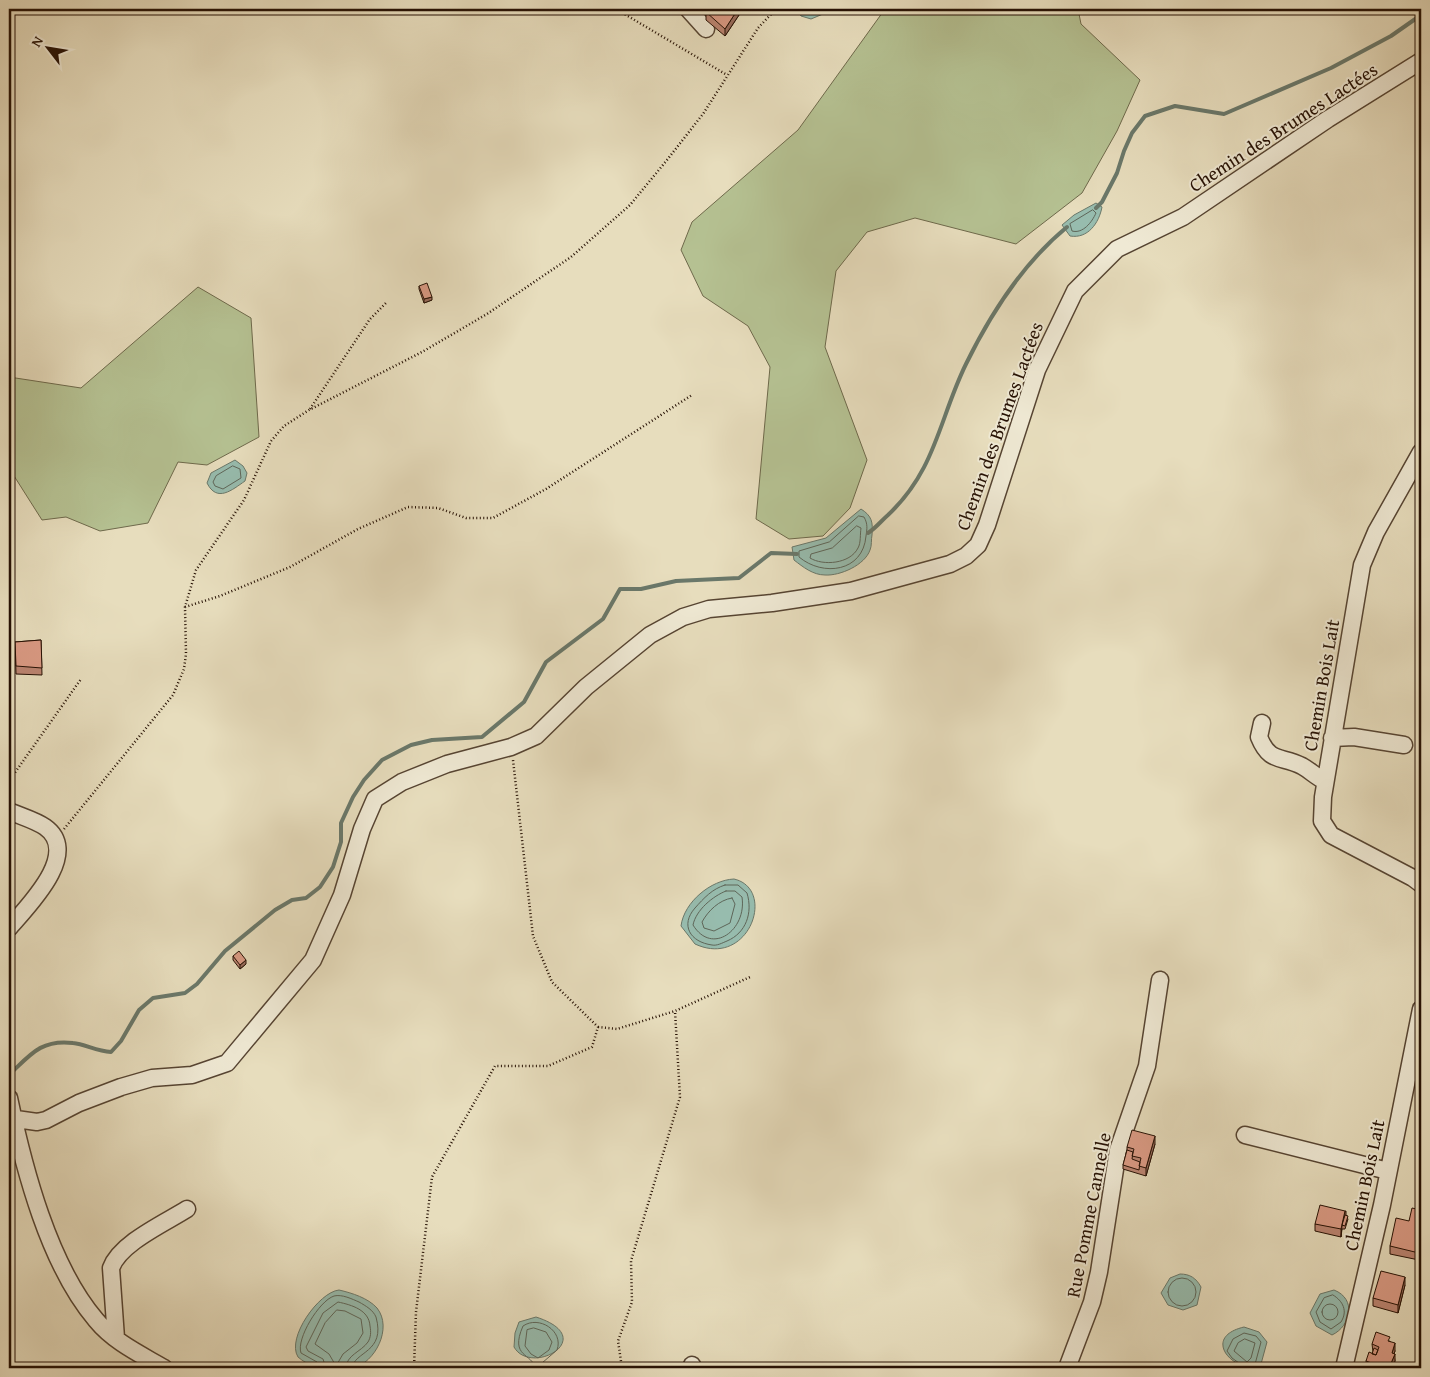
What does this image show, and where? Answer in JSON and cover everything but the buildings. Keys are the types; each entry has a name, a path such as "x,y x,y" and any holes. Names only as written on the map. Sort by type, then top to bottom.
{"street":[{"path":"688,9 706,29"},
{"name":"Chemin des Brumes Lactées","path":"11,1118 37,1122 46,1120 79,1103 121,1087 152,1078 192,1075 227,1063 313,960 342,894 362,829 375,799 402,782 447,764 511,747 536,736 586,687 650,635 683,617 709,609 772,603 851,591 950,564 966,556 978,544 987,525 1037,370 1053,333 1075,291 1117,249 1183,217 1328,119 1421,61"},
{"name":"Chemin Bois Lait","path":"1421,452 1376,532 1362,565 1325,781 1322,821 1331,835 1421,884"},
{"path":"1262,723 1259,737 1266,752 1276,759 1300,765 1325,781"},
{"path":"1332,738 1354,736 1404,745"},
{"path":"9,811 45,827 55,839 56,855 51,876 9,928"},
{"name":"Rue Pomme Cannelle","path":"1067,1368 1094,1294 1118,1150 1147,1066 1160,980"},
{"name":"Chemin Bois Lait","path":"1344,1368 1388,1171 1421,1009"},
{"path":"9,1098 11,1118 45,1229 76,1294 97,1322 135,1353 162,1368"},
{"path":"1245,1135 1388,1171"},
{"path":"116,1338 111,1268 115,1257 124,1248 187,1208"}],"path":[{"path":"616,9 727,75"},
{"path":"55,839 177,688 186,654 185,607 196,570 244,500 270,440 284,426 309,410 422,352 487,314 571,257 630,205 703,114 758,28 776,9"},
{"path":"309,410 370,319 387,302"},
{"path":"185,607 220,596 290,567 358,529 408,508 438,508 466,518 493,518 546,489 692,395"},
{"path":"9,781 81,678"},
{"path":"511,747 533,936 552,982 598,1027 618,1029 675,1011 750,977"},
{"path":"622,1368 618,1341 632,1302 631,1261 680,1098 675,1011"},
{"path":"414,1368 416,1312 432,1177 496,1066 548,1066 592,1047 598,1027"}],"shaded area":[{"path":"885,9 1078,9 1081,24 1140,80 1117,131 1082,193 1016,244 915,218 867,232 836,271 825,347 867,460 850,508 823,536 789,539 756,519 770,367 748,326 703,296 681,250 692,222 798,130"},
{"path":"198,287 251,318 259,437 207,465 178,462 148,523 100,531 66,517 42,520 9,468 9,377 81,388"}],"water":[{"path":"797,9 826,9 823,14 811,19 801,16"},
{"path":"1096,203 1102,207 1101,213 1092,229 1082,235 1070,236 1062,225 1074,215"},
{"path":"235,460 243,466 247,473 245,481 225,493 215,492 207,483 211,473"},
{"path":"861,509 868,514 871,520 872,535 870,550 858,565 838,574 821,575 812,572 794,560 792,547 826,538"},
{"path":"734,879 747,886 754,897 755,911 751,925 742,937 730,946 714,949 695,944 681,926 687,909 708,888 716,883"},
{"path":"1180,1274 1192,1277 1201,1287 1197,1305 1183,1310 1168,1305 1161,1293 1170,1278"},
{"path":"339,1290 354,1294 377,1308 383,1325 379,1344 368,1359 361,1365 353,1368 323,1368 314,1366 298,1357 295,1349 300,1328 306,1317 322,1299"},
{"path":"1334,1290 1346,1300 1349,1312 1344,1325 1332,1335 1316,1326 1310,1313 1320,1294"},
{"path":"536,1317 554,1326 562,1335 562,1344 556,1351 546,1356 534,1358 522,1355 514,1347 515,1333 519,1322"},
{"path":"1244,1327 1259,1332 1267,1342 1261,1364 1252,1367 1233,1361 1223,1347 1224,1339 1231,1332"}],"waterway":[{"path":"1096,208 1102,202 1117,173 1132,133 1145,116 1175,106 1224,114 1331,68 1391,36 1421,15"},
{"path":"868,533 904,498 917,480 927,462 966,364 997,308 1036,256 1067,227"},
{"path":"9,1075 30,1055 44,1046 52,1044 62,1042 77,1044 111,1052 121,1041 139,1010 153,998 185,993 197,984 225,951 275,910 292,900 306,898 320,887 333,867 341,842 341,823 353,797 364,780 382,760 411,745 432,740 482,737 524,702 546,662 603,619 620,589 641,589 676,581 739,578 771,553 797,554"}]}
